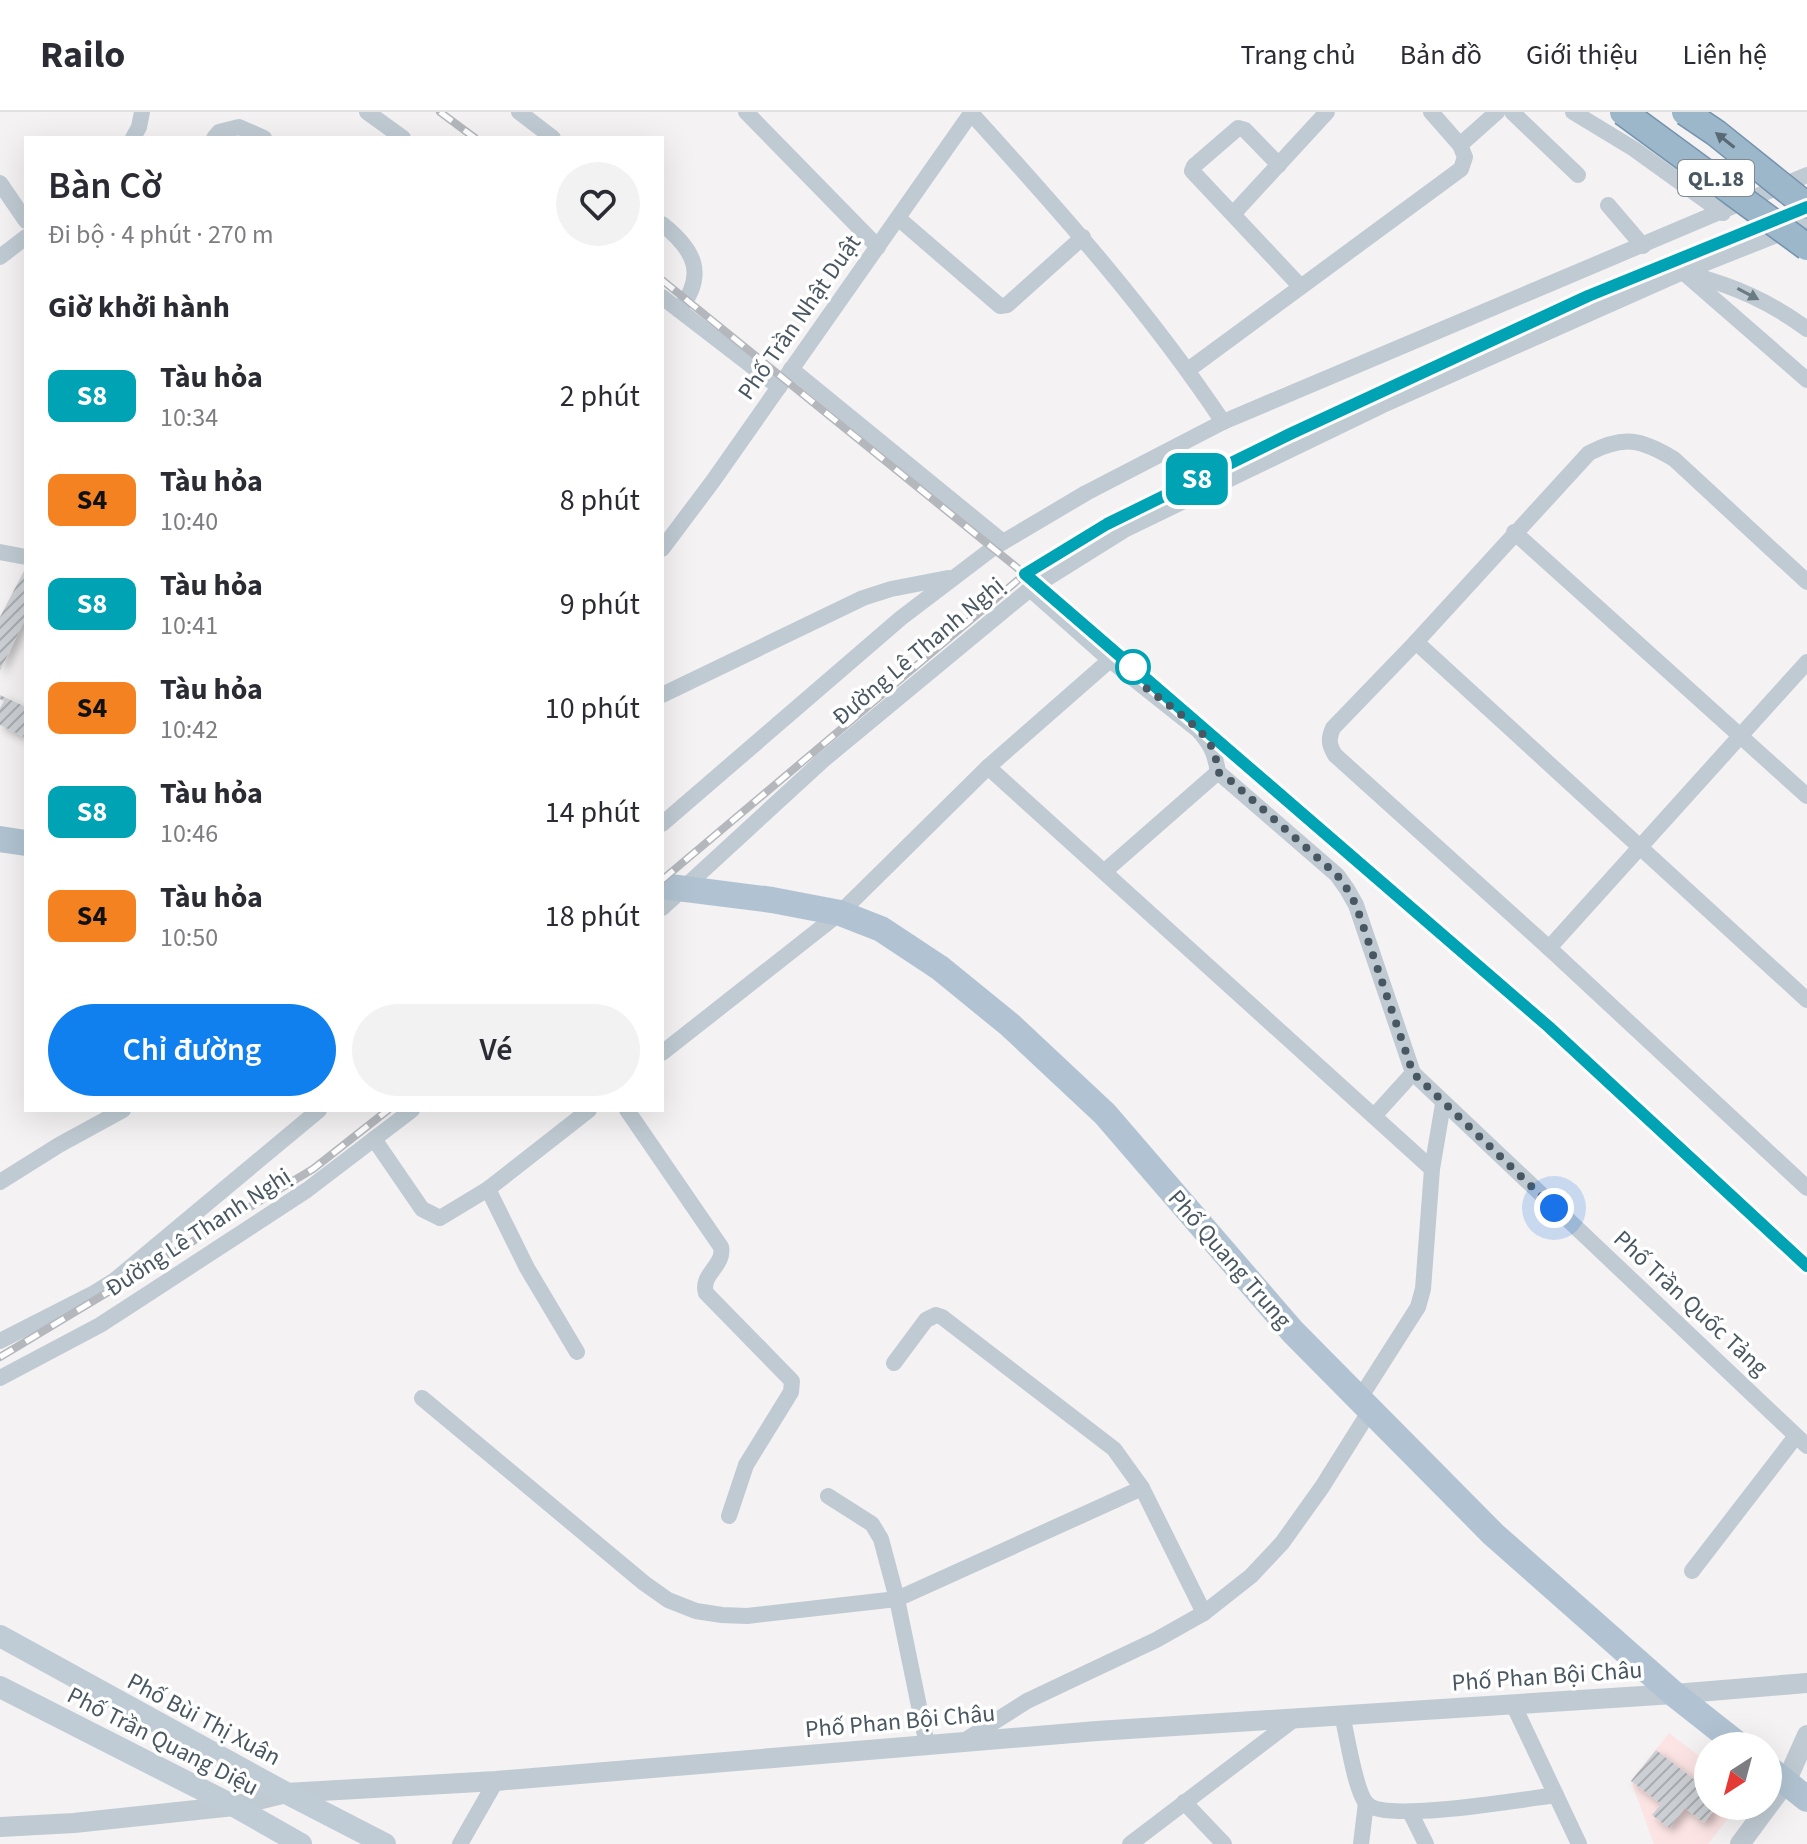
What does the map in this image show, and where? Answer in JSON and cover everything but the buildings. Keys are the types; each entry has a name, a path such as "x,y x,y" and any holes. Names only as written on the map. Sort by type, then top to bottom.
{"highway":[{"name":"QL.18","path":"1623,112 1670,143 1807,247"},
{"name":"QL.18","path":"1685,112 1807,206"}],"main road":[{"path":"0,839 24,843"},
{"name":"Phố Quang Trung","path":"674,887 840,913 881,929 940,968 1010,1025 1105,1114 1293,1332 1493,1534 1674,1694 1722,1732"},
{"name":"Phố Bùi Thị Xuân","path":"0,1636 385,1844"},
{"name":"Phố Trần Quang Diệu","path":"0,1687 234,1806 301,1844"},
{"path":"1782,1779 1807,1799"}],"street":[{"path":"134,136 142,112"},
{"path":"367,112 385,133"},
{"path":"519,112 550,136"},
{"path":"746,112 878,247"},
{"path":"1234,213 1327,112"},
{"path":"1188,370 1461,169 1465,157 1460,145 1431,112"},
{"path":"1460,145 1497,112"},
{"path":"1512,112 1578,175"},
{"path":"1573,112 1634,149 1723,213"},
{"path":"972,113 1083,237 1188,370 1223,422"},
{"name":"Phố Trần Nhật Duật","path":"664,546 972,113"},
{"path":"216,136 219,132 239,127 259,136"},
{"path":"1279,165 1242,128 1194,166 1193,173 1300,286"},
{"path":"664,822 901,618 1003,542 1086,493 1223,422 1807,175"},
{"path":"0,183 24,218"},
{"path":"1608,205 1643,246"},
{"path":"898,218 1000,306 1007,305 1083,237"},
{"name":"Đường Lê Thanh Nghị","path":"664,904 674,887 1030,589 1126,529 1383,405 1683,272 1807,223"},
{"path":"664,226 682,244 696,274 694,287 679,310"},
{"path":"0,257 24,239"},
{"path":"1683,272 1733,286 1788,315 1807,329"},
{"path":"1683,272 1807,380"},
{"path":"664,299 779,387"},
{"path":"791,369 1003,542"},
{"path":"1807,582 1674,459 1652,446 1632,440 1608,443 1589,453 1333,728 1329,736 1335,755 1549,948 1807,1188"},
{"path":"1514,532 1807,796"},
{"path":"0,552 24,557"},
{"path":"664,694 863,598 891,589 954,577"},
{"name":"Phố Trần Quốc Tảng","path":"1030,589 1110,660 1198,730 1216,755 1218,772 1325,865 1347,889 1356,905 1413,1073 1802,1441"},
{"path":"1416,642 1807,1000"},
{"path":"664,1051 840,913 988,767 1110,660"},
{"path":"1549,948 1807,662"},
{"path":"988,767 1432,1169"},
{"path":"1105,871 1218,772"},
{"path":"1374,1116 1413,1073"},
{"path":"963,1742 1027,1701 1156,1640 1204,1613 1251,1576 1282,1543 1331,1475 1365,1404 1418,1307 1423,1289 1432,1169 1443,1104"},
{"path":"0,1182 120,1112"},
{"path":"0,1341 115,1280 317,1112"},
{"name":"Đường Lê Thanh Nghị","path":"0,1378 123,1310 307,1190 409,1112"},
{"path":"374,1139 422,1209 435,1217 446,1217 488,1189 586,1112"},
{"path":"628,1112 721,1247 722,1258 703,1286 706,1293 792,1381 791,1392 746,1465 729,1516"},
{"path":"488,1189 527,1268 577,1352"},
{"path":"894,1363 926,1320 936,1315 942,1317 1099,1435 1130,1469 1142,1488 1204,1613"},
{"path":"422,1398 644,1583 668,1600 696,1611 722,1615 747,1616 897,1599 1142,1488"},
{"path":"1692,1571 1802,1441"},
{"path":"828,1496 872,1524 881,1539 897,1599 927,1745"},
{"name":"Phố Phan Bội Châu","path":"0,1827 74,1823 234,1806 286,1793 496,1781 963,1742 1807,1683"},
{"path":"1513,1704 1579,1844"},
{"path":"1342,1715 1366,1803 1361,1844"},
{"path":"1130,1844 1296,1718"},
{"path":"1782,1768 1807,1735"},
{"path":"460,1844 496,1781"},
{"path":"1366,1803 1379,1811 1410,1812 1556,1795"},
{"path":"1184,1802 1224,1844"},
{"path":"1410,1812 1426,1844"},
{"path":"1740,1844 1753,1820"}],"shaded area":[{"path":"1669,1733 1694,1752 1694,1820 1727,1820 1708,1844 1654,1844 1631,1781"}],"railway":[{"path":"440,112 472,136"},
{"path":"664,878 1025,574 1107,524 1290,434 1588,296 1807,207"},
{"path":"664,282 1047,592 1549,1027 1807,1266"},
{"path":"0,1357 313,1169 385,1112"}],"train":[{"name":"S8","path":"1807,207 1588,296 1290,434 1107,524 1025,574 1549,1027 1807,1266"}],"route":[{"path":"1133,667 1132,677 1209,742 1216,755 1218,772 1337,875 1356,905 1413,1073 1554,1208"}]}
